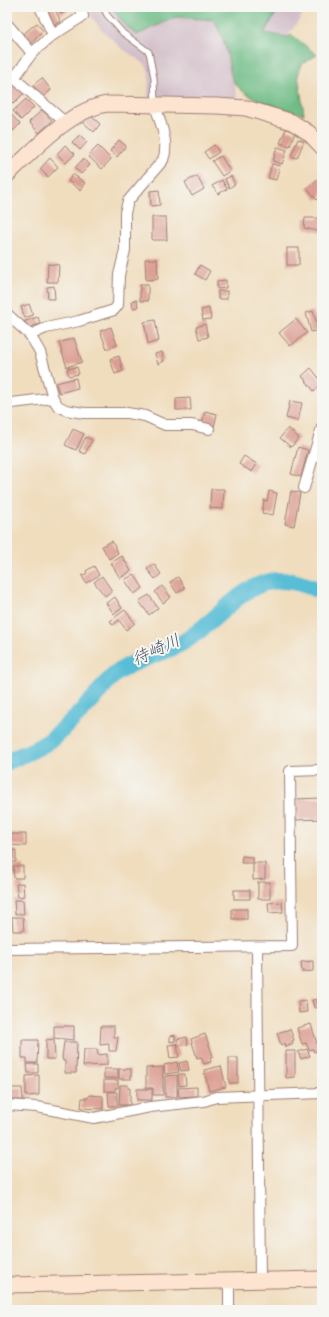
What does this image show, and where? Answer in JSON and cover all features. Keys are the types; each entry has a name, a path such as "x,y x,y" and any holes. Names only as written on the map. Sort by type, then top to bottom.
{"street":[{"path":"40,7 53,35"},
{"path":"66,123 11,74 53,35 83,16 80,7"},
{"path":"7,24 32,53"},
{"path":"7,175 66,123 84,111 102,104 155,104 246,108 292,122 309,133 322,147"},
{"path":"30,336 46,328 79,321 114,310 118,304 120,275 125,250 125,213 128,201 163,160 166,153 165,140 155,104"},
{"path":"7,314 30,336 40,352 53,398 58,406 66,410 84,413 139,415 145,416 165,425 192,425 208,429"},
{"path":"7,405 12,403 53,398"},
{"path":"304,488 322,427"},
{"path":"7,949 292,946 290,771 322,770"},
{"path":"257,947 260,1280"},
{"path":"7,1105 37,1107 94,1118 150,1107 204,1101 216,1097 258,1094 322,1093"},
{"path":"7,1285 322,1279"},
{"path":"229,1280 229,1310"}],"lane":[{"path":"103,7 107,15 123,33 149,52 154,78 155,104"}],"shaded area":[{"path":"88,7 111,7 113,11 137,35 176,17 214,20 226,46 238,100 148,98 149,73 146,65 120,47 102,30 91,16"},
{"path":"280,7 308,7 287,37 264,33"}],"green space":[{"path":"111,7 280,7 264,33 287,37 292,35 317,55 302,64 298,75 304,114 256,99 239,88 232,78 224,43 214,20 176,17 137,35 125,25"}],"building":[{"path":"54,7 61,22 54,25 47,9"},
{"path":"57,7 72,7 73,8 61,14"},
{"path":"37,23 43,31 31,44 23,34"},
{"path":"42,78 51,90 43,97 33,85"},
{"path":"13,82 24,93 13,104 7,98 7,87"},
{"path":"26,99 34,107 21,120 13,111"},
{"path":"42,110 52,121 39,133 29,122"},
{"path":"9,112 20,124 13,131 7,124 7,114"},
{"path":"89,114 100,124 94,132 83,122"},
{"path":"286,129 295,132 290,146 280,143"},
{"path":"80,135 87,142 80,150 72,142"},
{"path":"298,139 304,141 297,158 291,156"},
{"path":"119,140 126,146 117,157 110,151"},
{"path":"65,145 75,154 66,163 57,154"},
{"path":"214,145 219,152 209,159 204,152"},
{"path":"98,146 111,159 102,169 88,156"},
{"path":"277,147 287,150 282,164 273,161"},
{"path":"7,150 13,156 7,162"},
{"path":"221,156 230,171 222,176 212,161"},
{"path":"50,158 58,167 48,177 40,169"},
{"path":"83,159 90,165 81,174 75,168"},
{"path":"272,164 280,166 276,180 268,178"},
{"path":"73,174 85,183 80,190 68,181"},
{"path":"197,176 204,189 192,196 185,182"},
{"path":"231,176 235,184 229,188 225,179"},
{"path":"319,178 322,181 322,195 317,200 307,188"},
{"path":"222,180 227,189 218,194 212,186"},
{"path":"159,190 160,205 151,206 150,191"},
{"path":"152,217 166,217 167,240 152,240"},
{"path":"305,218 322,218 322,232 304,228"},
{"path":"287,248 299,248 299,265 287,265"},
{"path":"145,259 157,259 158,279 146,280"},
{"path":"48,264 59,265 58,282 47,282"},
{"path":"200,265 210,271 205,280 195,274"},
{"path":"226,280 226,288 217,289 217,281"},
{"path":"140,285 148,285 148,301 140,301"},
{"path":"54,286 55,299 48,299 47,287"},
{"path":"218,291 227,291 227,299 218,299"},
{"path":"137,300 138,307 133,308 132,301"},
{"path":"29,304 33,315 25,318 21,307"},
{"path":"209,308 211,319 203,320 201,310"},
{"path":"313,311 319,330 311,332 306,313"},
{"path":"38,317 40,324 27,328 25,321"},
{"path":"296,319 307,333 290,346 279,333"},
{"path":"155,320 159,341 148,344 144,322"},
{"path":"205,324 208,337 199,339 196,327"},
{"path":"111,327 117,345 107,349 100,331"},
{"path":"74,338 82,362 67,367 59,343"},
{"path":"162,352 164,361 158,364 155,354"},
{"path":"119,356 123,371 115,374 110,359"},
{"path":"77,367 79,374 69,376 67,369"},
{"path":"311,368 322,382 322,384 314,391 302,376"},
{"path":"76,378 78,388 59,393 56,383"},
{"path":"190,398 191,410 176,410 176,399"},
{"path":"290,401 302,403 298,421 286,418"},
{"path":"205,411 217,414 214,427 202,424"},
{"path":"288,428 299,438 291,447 280,438"},
{"path":"73,429 84,434 76,450 65,445"},
{"path":"86,437 92,440 85,454 79,451"},
{"path":"298,447 308,450 301,477 291,474"},
{"path":"244,456 257,464 252,472 239,464"},
{"path":"211,489 224,489 223,509 210,508"},
{"path":"269,491 277,493 273,515 262,513 264,500 267,501"},
{"path":"291,491 300,493 294,526 285,524"},
{"path":"112,541 118,553 109,559 102,546"},
{"path":"122,556 131,571 120,578 111,563"},
{"path":"154,564 161,574 155,579 147,569"},
{"path":"94,566 99,575 86,583 82,576 87,573 86,571"},
{"path":"134,574 143,588 134,594 125,580"},
{"path":"102,576 112,591 105,596 94,582"},
{"path":"178,577 185,588 177,593 170,582"},
{"path":"162,586 171,597 163,603 155,592"},
{"path":"149,595 158,608 149,615 139,601"},
{"path":"115,597 122,608 114,614 106,603"},
{"path":"125,610 135,623 126,630 119,620 113,625 110,621"},
{"path":"322,798 322,819 295,820 295,799"},
{"path":"8,834 26,834 26,846 8,845"},
{"path":"16,850 16,862 7,862 7,851"},
{"path":"242,856 252,857 252,863 241,863"},
{"path":"253,863 265,863 265,879 253,880"},
{"path":"13,866 23,866 23,878 14,878"},
{"path":"258,882 270,882 270,899 258,899"},
{"path":"23,883 24,896 18,897 16,884"},
{"path":"234,890 250,890 250,899 234,899"},
{"path":"14,900 23,900 24,914 15,914"},
{"path":"282,902 283,912 269,913 268,903"},
{"path":"232,909 247,909 247,919 232,919"},
{"path":"12,917 23,917 24,931 13,931"},
{"path":"313,961 313,971 302,972 301,962"},
{"path":"322,999 322,1007 314,1008 312,1000"},
{"path":"306,1000 307,1012 299,1013 298,1001"},
{"path":"311,1024 319,1050 314,1052 313,1049 309,1050 306,1043 302,1044 297,1028"},
{"path":"54,1026 74,1026 74,1040 54,1038"},
{"path":"101,1026 114,1026 114,1037 118,1037 116,1051 109,1051 109,1044 100,1045"},
{"path":"290,1029 294,1040 292,1041 293,1044 286,1047 285,1043 281,1045 277,1033"},
{"path":"205,1034 213,1056 210,1057 211,1062 204,1064 201,1057 197,1058 191,1039"},
{"path":"175,1035 175,1041 170,1042 170,1036"},
{"path":"187,1037 188,1044 178,1046 177,1039"},
{"path":"54,1039 55,1059 46,1059 46,1040"},
{"path":"22,1040 38,1040 37,1063 27,1063 27,1058 22,1058"},
{"path":"64,1042 77,1042 76,1073 65,1073 65,1061 63,1061 62,1057"},
{"path":"177,1044 179,1057 170,1058 168,1045"},
{"path":"84,1049 97,1049 98,1055 107,1054 107,1065 83,1066"},
{"path":"307,1049 310,1056 301,1059 298,1052"},
{"path":"286,1051 295,1051 295,1077 286,1078"},
{"path":"229,1058 238,1058 238,1083 229,1083"},
{"path":"187,1061 189,1070 181,1071 179,1063"},
{"path":"177,1062 179,1072 165,1074 164,1065"},
{"path":"27,1064 38,1064 38,1073 28,1073"},
{"path":"221,1066 226,1087 209,1091 204,1070"},
{"path":"163,1067 163,1095 153,1095 153,1088 146,1088 146,1068"},
{"path":"104,1069 118,1069 118,1078 104,1078"},
{"path":"119,1069 131,1069 131,1079 119,1079"},
{"path":"178,1074 185,1074 186,1085 179,1086"},
{"path":"39,1075 39,1095 26,1096 26,1076"},
{"path":"177,1075 177,1097 165,1097 165,1076"},
{"path":"104,1080 118,1080 118,1088 115,1088 115,1091 104,1091"},
{"path":"120,1085 128,1085 128,1088 130,1088 130,1105 119,1105"},
{"path":"197,1087 197,1096 179,1097 178,1088"},
{"path":"8,1088 22,1088 23,1100 8,1100"},
{"path":"137,1089 152,1089 152,1100 137,1100"},
{"path":"108,1092 117,1092 117,1106 109,1106"},
{"path":"90,1095 103,1096 103,1109 81,1108 82,1098 88,1098"}],"waterway":[{"name":"待崎川","path":"7,762 37,748 53,738 69,724 117,673 135,662 182,643 200,630 245,592 261,584 278,580 298,583 322,592"}]}
